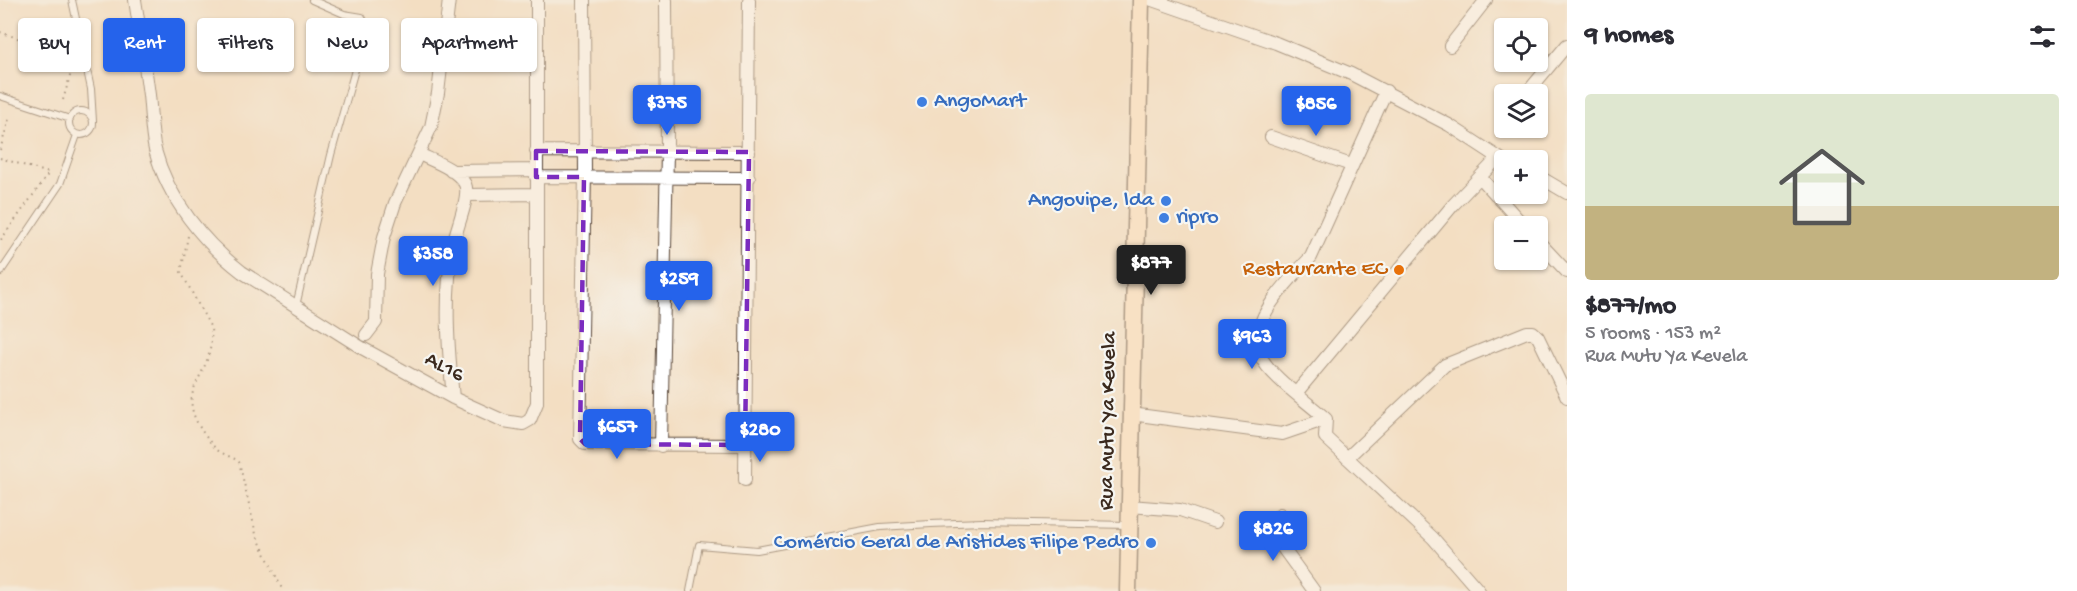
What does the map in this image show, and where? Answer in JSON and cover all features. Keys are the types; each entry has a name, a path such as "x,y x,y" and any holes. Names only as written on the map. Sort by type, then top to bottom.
{"main road":[{"name":"Rua Mutu Ya Kevela","path":"1128,591 1141,0"}],"street":[{"name":"AL16","path":"135,0 155,150 166,179 190,221 223,258 362,348 453,398 515,424 530,420 537,404 537,0"},
{"path":"366,334 376,322 377,274 384,237 395,203 430,126 438,93 449,0"},
{"path":"584,0 585,151 580,439 585,444 745,446"},
{"path":"661,446 667,151 666,0"},
{"path":"745,480 749,0"},
{"path":"1152,0 1276,43 1386,91 1449,125 1494,154"},
{"path":"1450,46 1486,0"},
{"path":"1534,84 1567,45"},
{"path":"1326,419 1278,377 1260,355 1258,346 1261,322 1290,276 1311,257 1386,91"},
{"path":"1271,138 1351,165"},
{"path":"536,151 749,152"},
{"path":"419,154 452,171 462,180 468,195 454,240 449,269 447,334 453,398"},
{"path":"1297,392 1453,205 1494,165"},
{"path":"452,171 584,177 749,178"},
{"path":"1480,177 1515,216"},
{"path":"1548,182 1567,193"},
{"path":"468,195 537,194"},
{"path":"1548,252 1567,272"},
{"path":"1347,458 1445,365 1527,332 1533,332 1538,337 1567,397"},
{"path":"1131,414 1282,434 1326,419"},
{"path":"1326,419 1325,437 1433,538 1479,591"},
{"path":"1130,506 1180,510 1215,522"},
{"path":"1280,514 1280,544 1314,591"}],"lane":[{"path":"72,0 91,89 93,121 90,131 84,135 77,135 69,126 70,119 75,113 82,111 89,114 93,121"},
{"path":"296,306 331,155 367,27 362,17 344,14 312,0"},
{"path":"0,96 70,119"},
{"path":"0,273 60,184 77,135"},
{"path":"690,591 699,544 757,550 859,531 931,524 981,522 1129,525"}],"path":[{"path":"0,32 75,58 63,100"},
{"path":"0,150 9,119"},
{"path":"0,158 49,173 0,241"},
{"path":"190,221 181,272 211,328 212,338 209,359 193,385 192,412 216,449 239,462 256,534 283,591"}],"highlighted area":[{"path":"536,151 749,152 745,445 585,444 580,439 584,177 536,177"}],"place":[{"name":"AngoMart","path":"922,102"},
{"name":"Angovipe, lda","path":"1166,201"},
{"name":"ripro","path":"1164,218"},
{"name":"Restaurante EC","path":"1399,270"},
{"name":"Comércio Geral de Aristides Filipe Pedro","path":"1151,543"}]}
